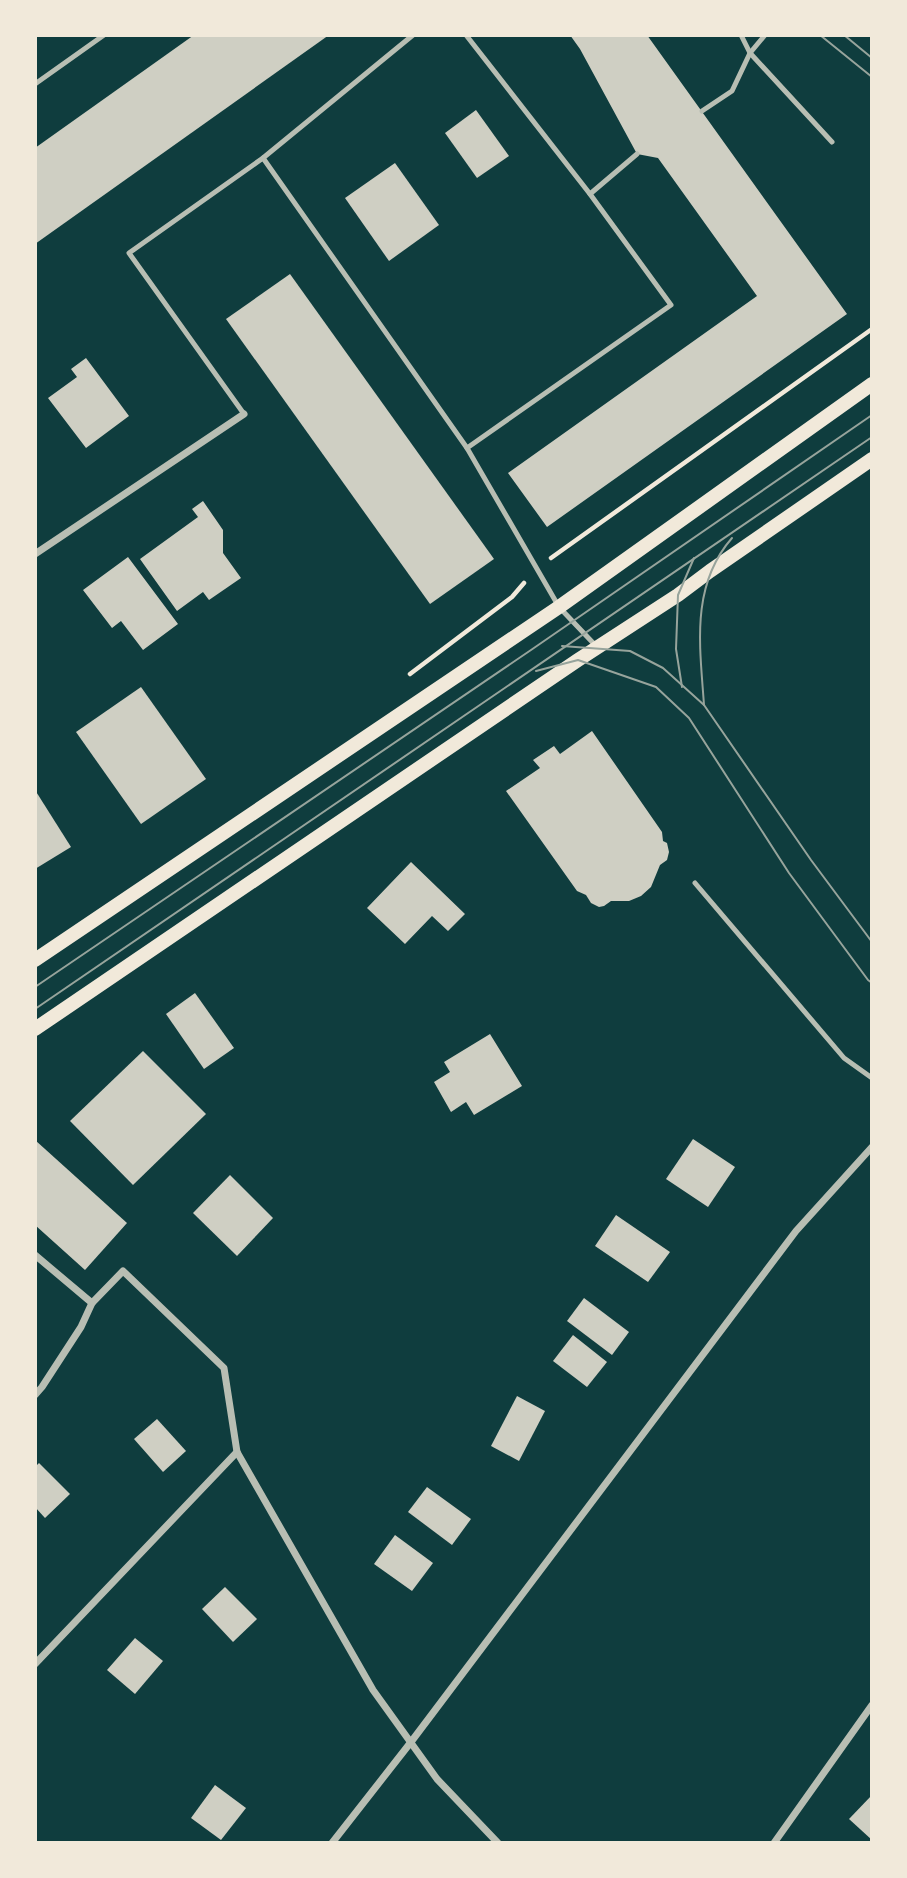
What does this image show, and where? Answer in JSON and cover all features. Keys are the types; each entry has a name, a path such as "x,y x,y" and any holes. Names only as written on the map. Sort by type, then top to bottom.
{"main road":[{"path":"35,960 559,607 872,384"},
{"path":"35,1029 566,668 678,595 872,459"}],"street":[{"path":"35,554 244,414"},
{"path":"332,1843 796,1231 872,1147"},
{"path":"35,1255 92,1303"},
{"path":"35,1395 80,1327 92,1303 123,1271 224,1368 237,1452 373,1690 437,1779 498,1843"},
{"path":"35,1664 237,1452"},
{"path":"774,1843 872,1705"}],"lane":[{"path":"35,84 104,35"},
{"path":"244,414 129,253 263,158 413,35"},
{"path":"466,35 590,194 671,305 467,448"},
{"path":"741,35 750,53 832,142"},
{"path":"702,111 732,90 750,53 765,35"},
{"path":"590,194 637,154"},
{"path":"263,158 467,448 559,607 598,648"},
{"path":"695,883 844,1058 872,1078"}],"path":[{"path":"410,674 512,597 537,569 872,329"}],"building":[{"path":"194,35 329,35 35,244 35,148"},
{"path":"570,35 647,35 847,314 547,527 508,473 757,296 658,158 637,154"},
{"path":"476,110 509,156 477,178 445,133"},
{"path":"395,163 439,225 389,261 345,198"},
{"path":"290,274 494,559 430,604 226,319"},
{"path":"86,358 129,416 86,448 48,398 77,377 71,369"},
{"path":"203,501 223,530 223,553 241,578 209,600 203,592 177,611 140,559 198,517 192,509"},
{"path":"128,557 178,624 143,650 121,621 112,628 83,590"},
{"path":"141,687 206,779 141,824 76,732"},
{"path":"592,731 662,832 669,852 651,887 641,896 629,901 611,901 599,907 577,891 506,791 540,768 533,760 554,746 560,754"},
{"path":"35,790 71,847 35,869"},
{"path":"411,862 465,914 448,931 432,916 405,944 367,908"},
{"path":"195,993 234,1048 204,1069 166,1014"},
{"path":"490,1034 522,1086 474,1115 466,1102 451,1112 434,1082 450,1072 444,1062"},
{"path":"143,1051 206,1114 133,1185 70,1121"},
{"path":"693,1139 735,1167 708,1207 666,1179"},
{"path":"35,1140 127,1223 85,1270 35,1225"},
{"path":"230,1175 273,1218 237,1256 193,1213"},
{"path":"616,1215 670,1252 648,1282 595,1246"},
{"path":"584,1298 629,1332 612,1355 567,1321"},
{"path":"573,1335 607,1362 587,1387 553,1361"},
{"path":"517,1396 545,1411 519,1461 491,1446"},
{"path":"157,1419 186,1451 163,1472 134,1439"},
{"path":"39,1463 70,1494 45,1518 35,1507 35,1467"},
{"path":"427,1487 471,1519 452,1545 408,1512"},
{"path":"395,1535 433,1563 412,1591 374,1564"},
{"path":"225,1587 257,1619 233,1642 202,1609"},
{"path":"135,1638 163,1661 135,1694 107,1670"},
{"path":"215,1785 246,1808 221,1840 191,1818"},
{"path":"872,1795 872,1840 849,1819"}],"tram line":[{"path":"820,35 872,77"},
{"path":"844,35 872,58"},
{"path":"35,987 872,415"},
{"path":"35,1009 872,437"},
{"path":"704,705 700,639 704,597 709,576 732,538"},
{"path":"682,687 676,649 678,595 694,558"},
{"path":"562,646 630,651 663,668 704,705 811,860 872,942"},
{"path":"536,671 578,660 656,687 689,718 789,873 872,983"}]}
